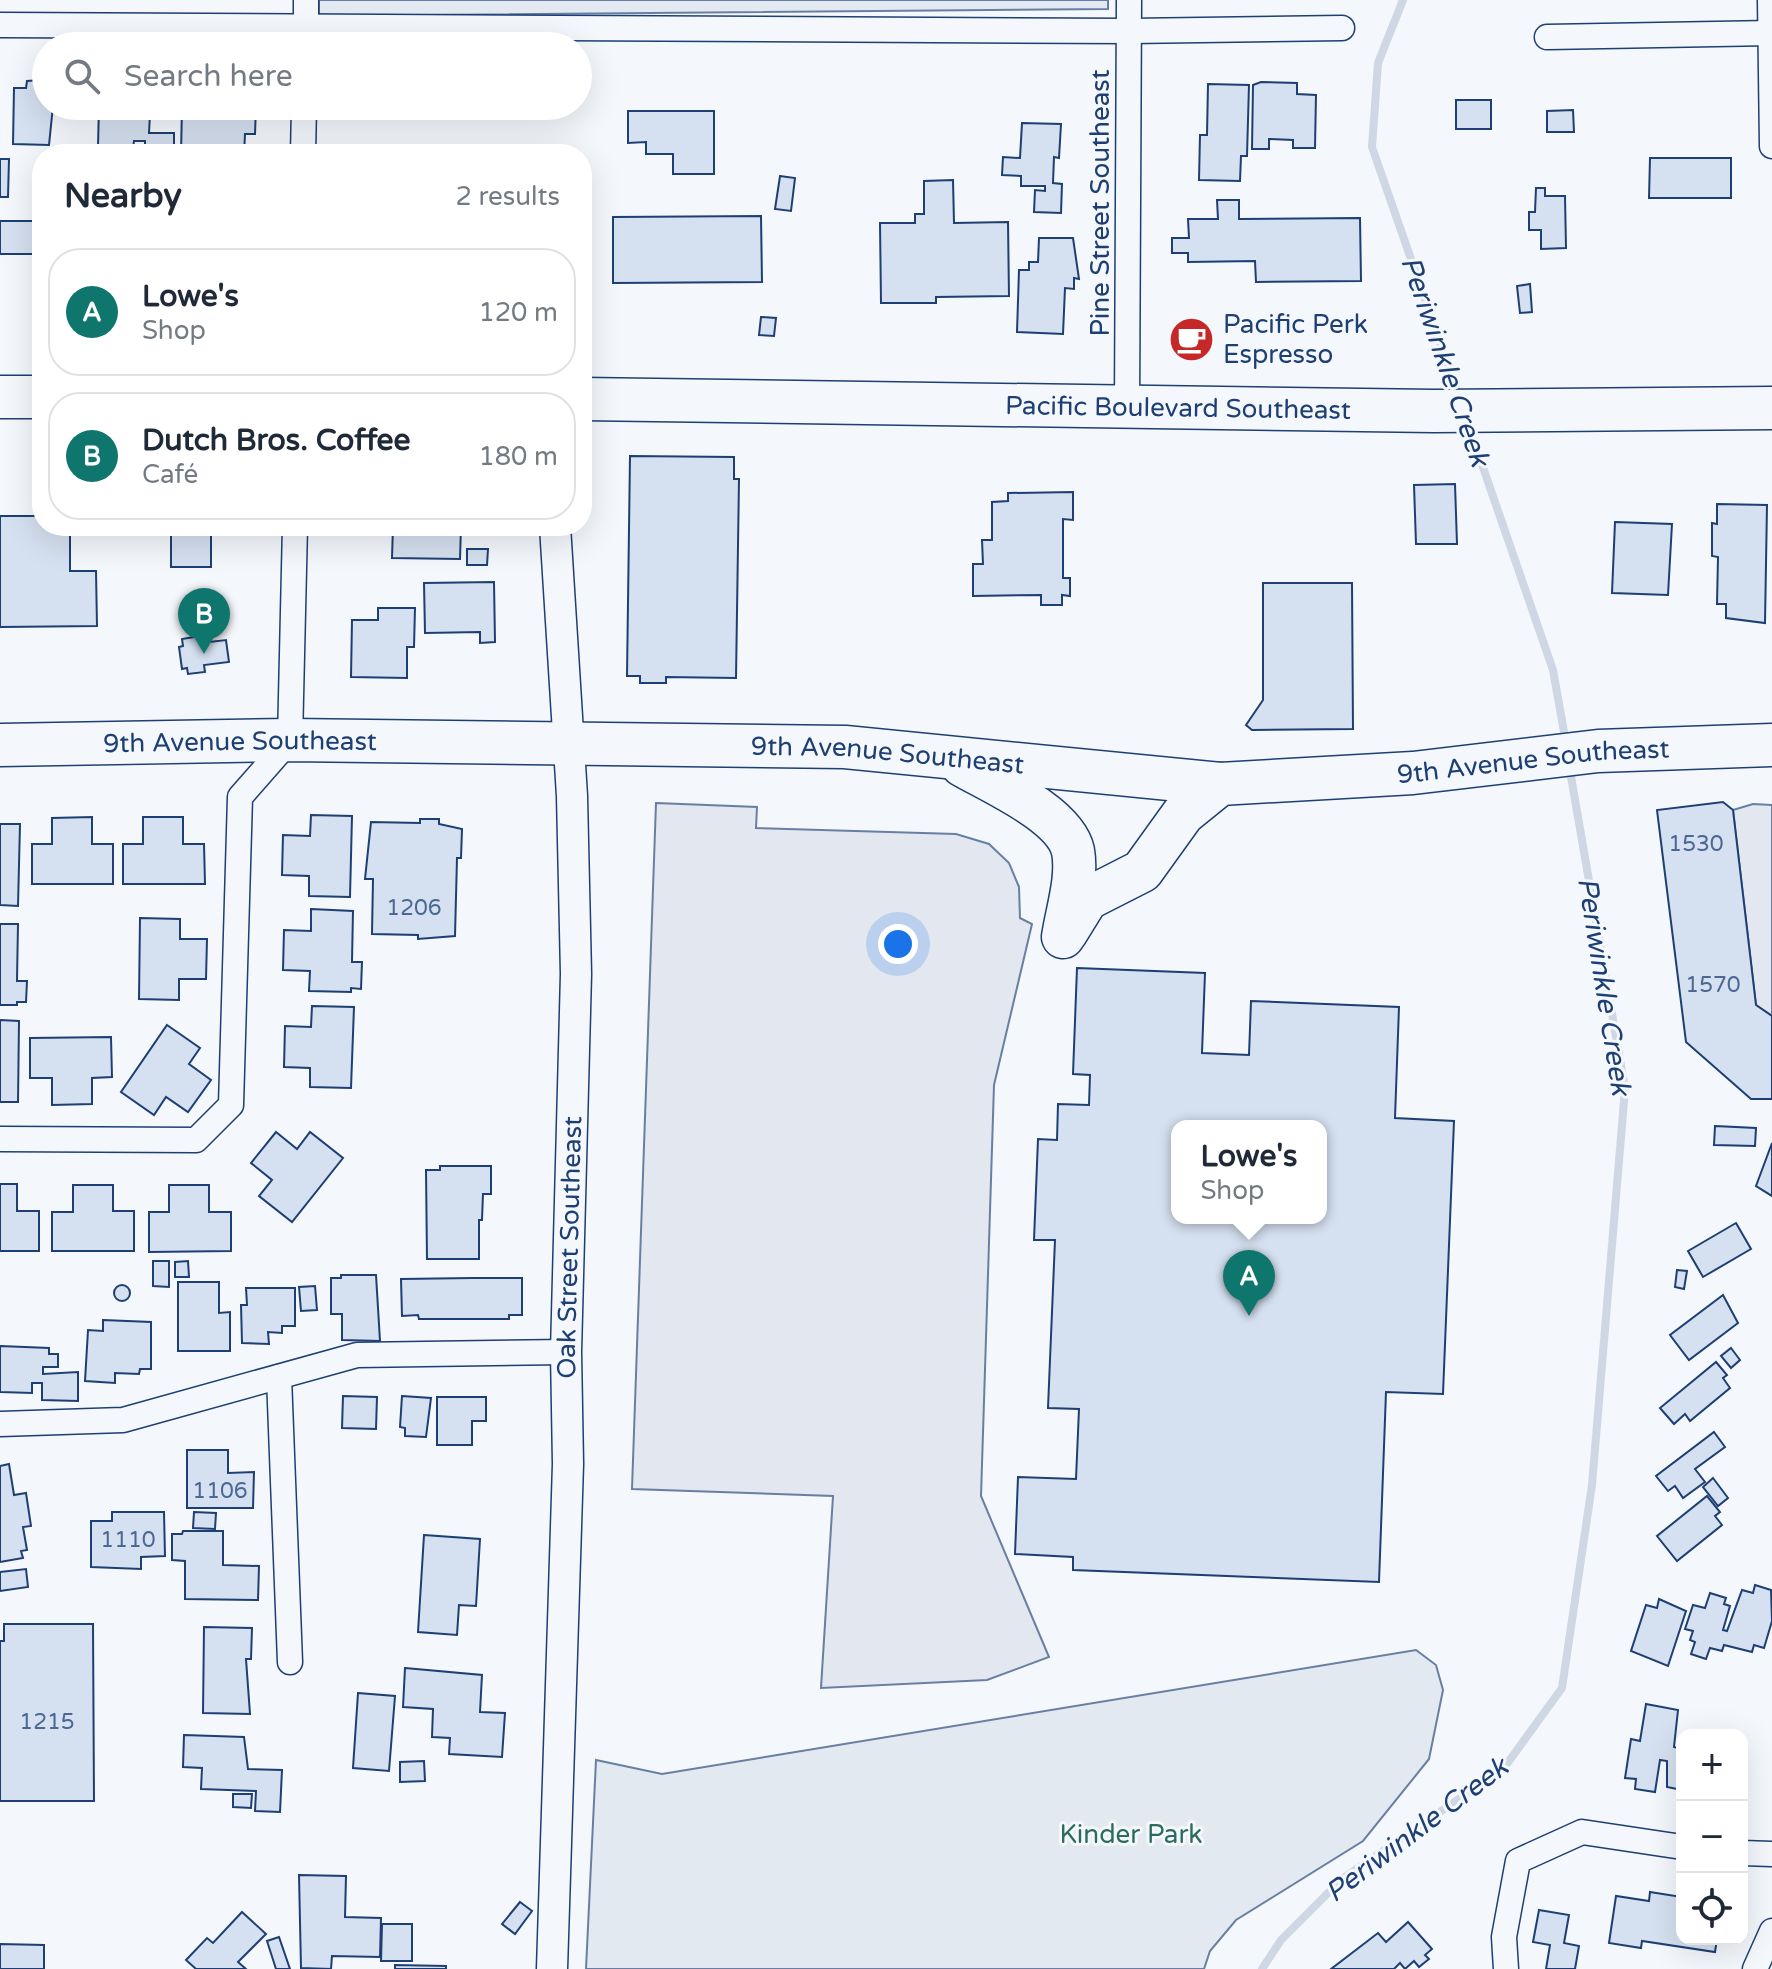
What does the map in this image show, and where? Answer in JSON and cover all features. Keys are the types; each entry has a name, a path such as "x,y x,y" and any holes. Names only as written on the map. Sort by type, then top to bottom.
{"highway":[{"path":"0,397 32,397"},
{"name":"Pacific Boulevard Southeast","path":"592,399 1434,411 1772,408"},
{"name":"9th Avenue Southeast","path":"0,745 290,740 845,747 1220,784 1413,773 1598,751 1772,745"},
{"path":"951,758 1051,819 1065,831 1073,851 1073,874 1063,937 1087,899 1142,871 1183,814 1220,784"}],"street":[{"path":"306,0 306,32"},
{"name":"Pine Street Southeast","path":"1127,406 1129,0"},
{"path":"1770,0 1772,146"},
{"path":"0,25 178,32"},
{"path":"592,35 1342,28"},
{"path":"1547,37 1772,33"},
{"path":"303,144 304,120"},
{"path":"0,1139 196,1140 231,1105 240,797 290,740 295,536"},
{"name":"Oak Street Southeast","path":"552,1969 568,1464 566,1352 576,974 569,744 556,536"},
{"path":"0,1424 123,1420 357,1355 566,1352"},
{"path":"279,1377 290,1662"},
{"path":"1506,1969 1504,1937 1518,1861 1582,1832 1676,1846"},
{"path":"1748,1853 1772,1854"},
{"path":"1755,1969 1772,1931"}],"green space":[{"path":"319,0 1108,0 1108,9 319,16"},
{"name":"Kinder Park","path":"1416,1650 1436,1665 1443,1690 1429,1759 1363,1841 1236,1920 1210,1951 1204,1969 586,1969 596,1760 662,1774"}],"shaded area":[{"path":"656,803 757,807 756,828 956,834 989,844 1009,863 1019,887 1020,918 1032,924 994,1085 981,1496 1049,1657 987,1680 821,1688 833,1496 632,1489"},
{"path":"1753,804 1772,805 1772,1016 1756,1005 1733,810"}],"building":[{"path":"27,81 32,81 32,120 52,120 49,144 13,144 14,88 26,88"},
{"path":"1261,82 1297,83 1297,94 1316,95 1315,148 1293,148 1293,140 1269,139 1269,149 1252,149 1253,85"},
{"path":"1208,84 1249,85 1247,156 1241,156 1240,181 1199,180 1200,135 1207,135"},
{"path":"1456,100 1491,100 1491,129 1456,129"},
{"path":"1573,110 1574,132 1547,132 1547,111"},
{"path":"628,111 714,111 714,174 673,174 673,154 646,154 646,142 628,143"},
{"path":"99,120 150,120 149,133 174,133 174,144 134,141 134,144 98,144"},
{"path":"182,120 256,120 255,134 245,134 244,144 181,144"},
{"path":"1022,123 1061,124 1059,158 1054,157 1053,183 1062,184 1061,213 1034,212 1035,190 1045,191 1045,186 1021,186 1021,176 1002,175 1003,157 1020,158"},
{"path":"1650,158 1731,158 1731,198 1649,198"},
{"path":"0,159 9,159 8,197 0,197"},
{"path":"780,176 795,178 791,211 775,209"},
{"path":"953,180 954,223 1008,222 1009,296 936,297 936,303 881,303 880,223 915,223 915,214 924,214 924,181"},
{"path":"1536,188 1545,188 1545,196 1565,196 1566,248 1541,249 1541,230 1529,230 1529,212 1535,212"},
{"path":"1217,200 1239,200 1239,219 1360,218 1361,281 1256,282 1255,261 1188,262 1188,253 1172,253 1172,238 1189,238 1188,219 1218,219"},
{"path":"761,216 762,282 613,283 613,217"},
{"path":"0,221 32,221 32,254 0,254"},
{"path":"1039,238 1073,238 1079,279 1074,278 1074,289 1065,288 1063,334 1017,332 1019,270 1029,270 1029,262 1038,262"},
{"path":"1530,284 1532,312 1520,313 1517,286"},
{"path":"761,317 776,318 774,336 759,335"},
{"name":"Pacific Perk Espresso","path":"1177,330 1208,331 1207,348 1176,346"},
{"path":"630,456 734,457 734,479 739,479 736,678 666,677 666,683 640,683 640,676 627,676"},
{"path":"1455,484 1457,544 1416,544 1414,485"},
{"path":"1073,492 1073,520 1063,519 1063,578 1070,578 1070,596 1062,595 1062,605 1041,605 1041,595 973,596 973,564 983,564 982,540 992,540 992,502 1008,501 1008,493"},
{"path":"1717,504 1767,505 1765,623 1726,618 1726,604 1717,604 1718,557 1712,556 1712,523 1717,524"},
{"path":"0,516 32,516 32,536 70,536 70,571 96,571 97,626 0,627"},
{"path":"1615,522 1672,524 1668,595 1612,593"},
{"path":"171,536 211,536 211,567 171,567"},
{"path":"393,536 461,536 460,559 392,558"},
{"path":"467,549 488,549 487,565 467,565"},
{"path":"494,582 495,642 480,643 480,632 425,633 424,583"},
{"path":"1263,583 1352,583 1353,729 1252,730 1246,725 1263,700"},
{"path":"378,608 415,608 414,647 407,647 407,678 351,677 352,620 378,620"},
{"path":"200,636 201,643 226,640 229,662 204,665 205,672 188,674 187,668 182,669 179,647 183,646 182,639"},
{"path":"1723,802 1733,810 1756,1005 1772,1016 1772,1099 1751,1099 1686,1042 1657,810"},
{"path":"311,815 352,816 350,897 309,896 309,876 282,875 283,835 310,836"},
{"path":"92,817 92,844 113,844 113,884 32,884 32,844 52,844 52,818"},
{"path":"143,817 183,817 183,844 204,844 205,884 123,884 123,844 143,844"},
{"path":"420,819 439,819 439,824 462,829 461,858 457,858 455,936 418,939 418,935 372,934 373,879 365,879 371,822 420,823"},
{"path":"0,824 20,824 18,906 0,905"},
{"path":"311,909 353,911 352,962 362,962 361,989 351,988 351,992 309,991 310,971 283,970 284,930 311,931"},
{"path":"140,918 180,919 180,939 207,939 206,979 179,979 179,1000 139,999"},
{"path":"0,924 18,924 17,981 27,981 26,1002 17,1002 17,1005 0,1005"},
{"path":"1077,968 1205,973 1202,1053 1249,1055 1251,1001 1399,1007 1395,1118 1454,1121 1443,1394 1386,1392 1379,1582 1073,1570 1073,1557 1015,1554 1018,1477 1076,1479 1079,1409 1048,1408 1055,1240 1034,1240 1038,1139 1057,1140 1058,1104 1089,1105 1090,1075 1073,1074"},
{"path":"312,1006 354,1007 351,1088 310,1087 310,1068 284,1067 285,1026 311,1027"},
{"path":"0,1020 19,1021 18,1102 0,1102"},
{"path":"167,1025 200,1048 189,1064 211,1080 188,1112 166,1097 154,1115 121,1092"},
{"path":"111,1037 112,1077 92,1078 92,1104 52,1105 52,1078 30,1078 30,1038"},
{"path":"1715,1126 1756,1128 1755,1146 1714,1145"},
{"path":"276,1132 297,1149 310,1132 343,1158 292,1222 259,1196 272,1180 251,1163"},
{"path":"1772,1143 1772,1196 1756,1186"},
{"path":"440,1166 491,1166 491,1194 483,1194 482,1220 479,1220 479,1259 427,1259 426,1170 440,1170"},
{"path":"0,1184 17,1184 17,1211 39,1211 39,1251 0,1251"},
{"path":"73,1185 113,1185 113,1211 134,1211 134,1251 52,1251 52,1212 73,1212"},
{"path":"169,1185 209,1185 209,1212 231,1212 231,1251 149,1252 149,1212 169,1212"},
{"path":"1736,1223 1751,1249 1703,1277 1688,1251"},
{"path":"153,1261 169,1261 169,1287 153,1286"},
{"path":"188,1261 189,1277 175,1277 175,1262"},
{"path":"1677,1270 1687,1271 1684,1289 1675,1287"},
{"path":"341,1275 376,1275 380,1341 342,1340 342,1314 331,1314 331,1278 341,1278"},
{"path":"522,1278 522,1315 509,1315 509,1319 419,1319 418,1315 402,1316 401,1279"},
{"path":"178,1282 219,1282 219,1313 230,1312 230,1351 178,1351"},
{"path":"122,1285 128,1287 128,1299 122,1301 116,1299 114,1293 116,1287"},
{"path":"315,1286 317,1310 301,1311 299,1287"},
{"path":"246,1288 295,1288 295,1326 282,1326 282,1333 268,1332 269,1344 242,1343 241,1305 247,1305"},
{"path":"1723,1295 1738,1323 1689,1360 1670,1335"},
{"path":"103,1320 151,1322 151,1369 140,1369 139,1374 115,1373 115,1383 85,1381 88,1330 103,1331"},
{"path":"0,1346 49,1348 49,1354 58,1354 58,1367 43,1367 43,1374 78,1372 78,1401 42,1400 42,1383 32,1383 32,1393 0,1392"},
{"path":"1731,1348 1740,1360 1731,1368 1721,1356"},
{"path":"1716,1362 1727,1375 1723,1378 1730,1388 1690,1421 1685,1414 1674,1424 1660,1408"},
{"path":"343,1396 377,1397 376,1429 342,1428"},
{"path":"402,1396 431,1398 426,1437 405,1436 405,1428 400,1427"},
{"path":"437,1397 486,1397 486,1421 472,1421 472,1445 437,1445"},
{"path":"1714,1432 1725,1447 1695,1469 1705,1482 1683,1498 1675,1486 1668,1491 1656,1476"},
{"path":"187,1450 228,1450 228,1473 254,1472 253,1508 187,1508"},
{"path":"9,1464 14,1495 26,1493 31,1526 23,1527 27,1550 21,1551 23,1558 0,1562 0,1466"},
{"path":"1713,1478 1728,1498 1718,1506 1703,1487"},
{"path":"1707,1496 1720,1512 1715,1516 1722,1525 1677,1561 1657,1536"},
{"path":"112,1512 164,1512 165,1556 141,1557 141,1569 91,1567 91,1521 112,1521"},
{"path":"194,1512 216,1513 215,1529 193,1528"},
{"path":"183,1531 223,1531 223,1565 259,1566 258,1600 185,1599 185,1561 172,1560 172,1534 182,1534"},
{"path":"424,1535 480,1539 476,1606 459,1605 457,1635 418,1632"},
{"path":"26,1569 28,1587 0,1591 0,1572"},
{"path":"1755,1585 1771,1590 1772,1621 1764,1648 1754,1645 1752,1652 1724,1645 1722,1651 1710,1648 1706,1659 1691,1654 1695,1642 1690,1640 1693,1631 1685,1629 1693,1605 1705,1608 1710,1593 1726,1598 1724,1604 1730,1606 1723,1630 1727,1631 1742,1590 1753,1593"},
{"path":"1659,1599 1686,1611 1668,1666 1631,1651 1646,1605 1657,1608"},
{"path":"4,1624 93,1624 94,1801 0,1801 0,1641 4,1641"},
{"path":"204,1627 252,1628 251,1659 246,1659 250,1714 203,1713"},
{"path":"405,1668 482,1675 480,1712 505,1713 502,1757 449,1754 450,1738 432,1737 433,1709 403,1707"},
{"path":"358,1693 395,1696 389,1771 353,1768"},
{"path":"1646,1704 1678,1710 1674,1747 1676,1789 1667,1787 1667,1761 1660,1760 1655,1792 1635,1789 1636,1779 1625,1778 1631,1739 1640,1741"},
{"path":"184,1735 244,1737 248,1769 282,1770 280,1812 255,1811 256,1791 201,1789 202,1768 183,1767"},
{"path":"424,1761 425,1781 400,1782 400,1762"},
{"path":"233,1794 252,1794 251,1808 233,1807"},
{"path":"299,1875 346,1876 345,1917 381,1918 380,1957 332,1956 331,1969 301,1968"},
{"path":"1650,1892 1676,1896 1676,1945 1716,1945 1715,1952 1642,1941 1641,1948 1609,1943 1616,1896 1649,1901"},
{"path":"520,1902 532,1911 515,1934 502,1924"},
{"path":"1539,1910 1569,1915 1564,1943 1579,1946 1575,1969 1546,1969 1550,1945 1533,1942"},
{"path":"242,1912 266,1934 238,1962 246,1969 196,1969 186,1960 207,1938 213,1943"},
{"path":"1408,1922 1432,1949 1425,1955 1429,1959 1419,1967 1414,1961 1405,1969 1400,1963 1394,1969 1331,1969 1378,1933 1386,1942"},
{"path":"382,1924 412,1924 412,1961 381,1961"},
{"path":"279,1937 290,1969 276,1969 267,1941"},
{"path":"0,1944 44,1945 44,1969 0,1969"},
{"path":"395,1965 446,1966 446,1969 395,1969"}],"waterway":[{"name":"Periwinkle Creek","path":"1403,0 1378,63 1372,147 1460,400"},
{"name":"Periwinkle Creek","path":"1468,424 1553,670 1566,743"},
{"name":"Periwinkle Creek","path":"1262,1969 1281,1940 1342,1879 1504,1768 1562,1688 1592,1485 1625,1089 1569,765"}],"place":[{"name":"Pacific Perk Espresso","path":"1192,339"},
{"name":"Dutch Bros. Coffee","path":"204,654"},
{"name":"Lowe's","path":"1249,1316"}]}
